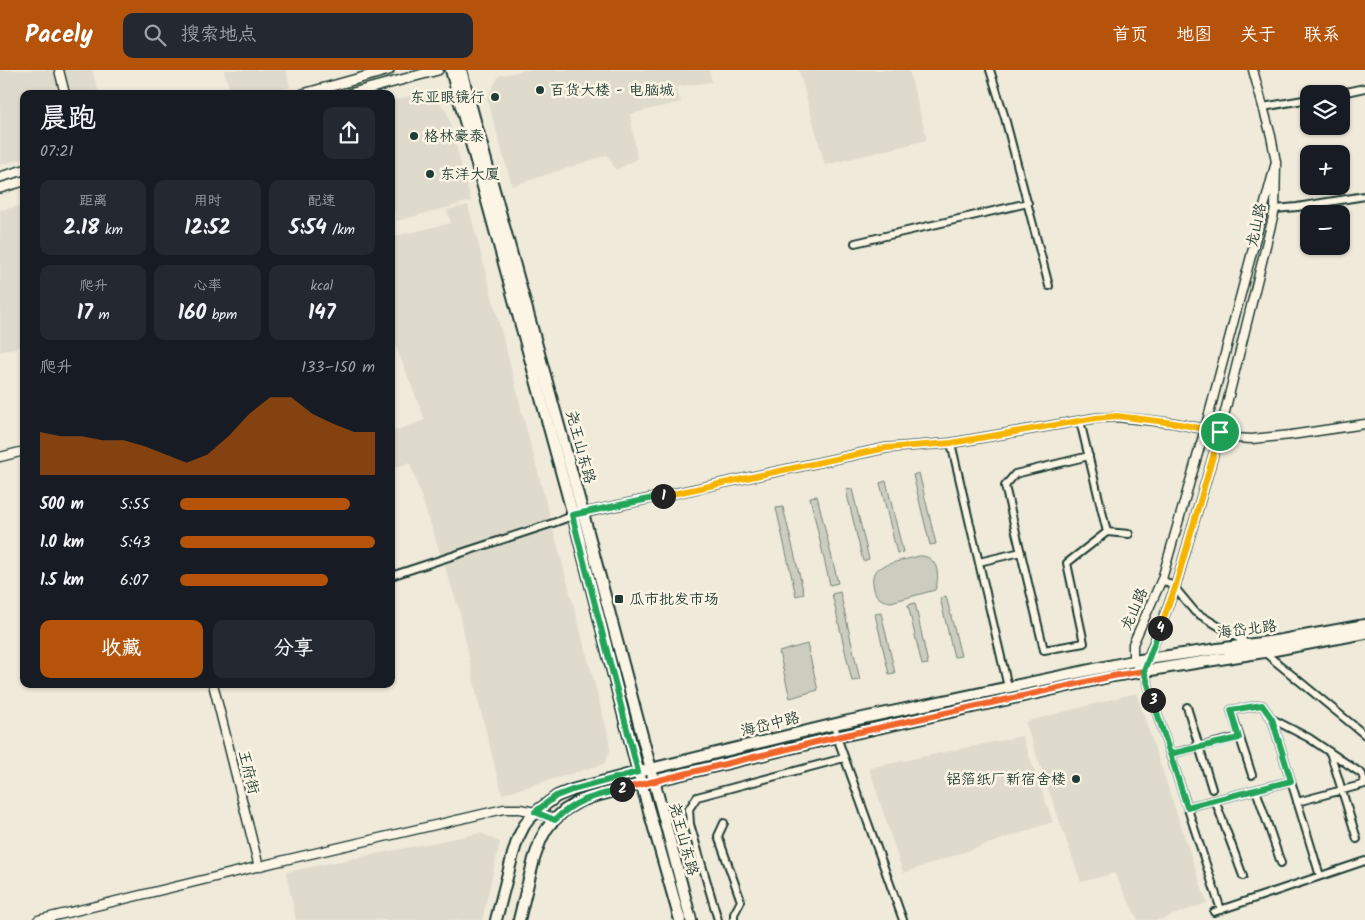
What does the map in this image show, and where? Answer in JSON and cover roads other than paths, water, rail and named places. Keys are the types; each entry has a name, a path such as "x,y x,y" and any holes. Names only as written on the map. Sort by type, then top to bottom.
{"main road":[{"path":"317,90 389,70"},
{"path":"364,90 438,70"},
{"name":"尧王山东路","path":"451,70 572,515 638,772 680,920"},
{"name":"尧王山东路","path":"461,70 583,513 691,920"},
{"path":"1,173 20,171"},
{"path":"0,188 20,182"},
{"name":"海岱北路","path":"1133,661 1282,640 1365,625"},
{"name":"海岱北路","path":"1144,671 1264,652 1365,633"},
{"name":"海岱中路","path":"496,920 513,854 524,826 535,812 556,796 638,772 834,724 1133,661"},
{"name":"海岱中路","path":"519,920 534,859 541,839 551,823 564,810 580,801 653,780 837,737 1113,676 1144,671"}],"street":[{"path":"59,70 64,90"},
{"path":"990,70 1005,118 1049,286"},
{"name":"龙山路","path":"1144,671 1175,588 1220,432 1275,209 1276,162 1253,70"},
{"path":"1350,91 1365,88"},
{"path":"1263,108 1300,101"},
{"name":"龙山路","path":"1133,661 1133,644 1162,579 1205,430 1276,162"},
{"path":"1275,209 1365,196"},
{"path":"855,244 1028,203"},
{"path":"395,575 553,523 572,515 886,448 951,443 1117,416 1174,423 1220,432 1235,438 1252,439 1365,424"},
{"path":"1080,421 1107,532"},
{"path":"951,443 1008,687"},
{"path":"0,457 20,452"},
{"path":"1089,456 1015,474 1005,486 1044,650 1084,643 1066,563 1107,532 1129,534"},
{"path":"979,562 1021,552"},
{"path":"1162,579 1175,588 1195,612 1264,652 1365,735"},
{"path":"1133,661 1144,671 1187,807 1217,911 1365,861"},
{"name":"王府街","path":"214,688 259,867"},
{"path":"1252,775 1231,710 1262,705 1272,719 1320,876"},
{"path":"1187,707 1212,789"},
{"path":"1272,719 1308,738 1362,774 1365,784 1297,802"},
{"path":"834,724 844,758 903,920"},
{"path":"1170,754 1239,738"},
{"path":"1330,752 1357,840"},
{"path":"718,920 690,824 689,809 697,797 844,758"},
{"path":"1187,807 1291,781"},
{"path":"1256,790 1281,863"},
{"path":"1215,800 1243,876"},
{"path":"38,920 504,809 520,809 535,812 555,820"},
{"path":"724,823 718,836 741,901 734,914 734,920"}],"place":[{"name":"百货大楼 - 电脑城","path":"540,90"},
{"name":"东亚眼镜行","path":"495,97"},
{"name":"格林豪泰","path":"414,136"},
{"name":"东洋大厦","path":"430,174"},
{"name":"瓜市批发市场","path":"619,599"},
{"name":"铝箔纸厂新宿舍楼","path":"1076,779"}]}
